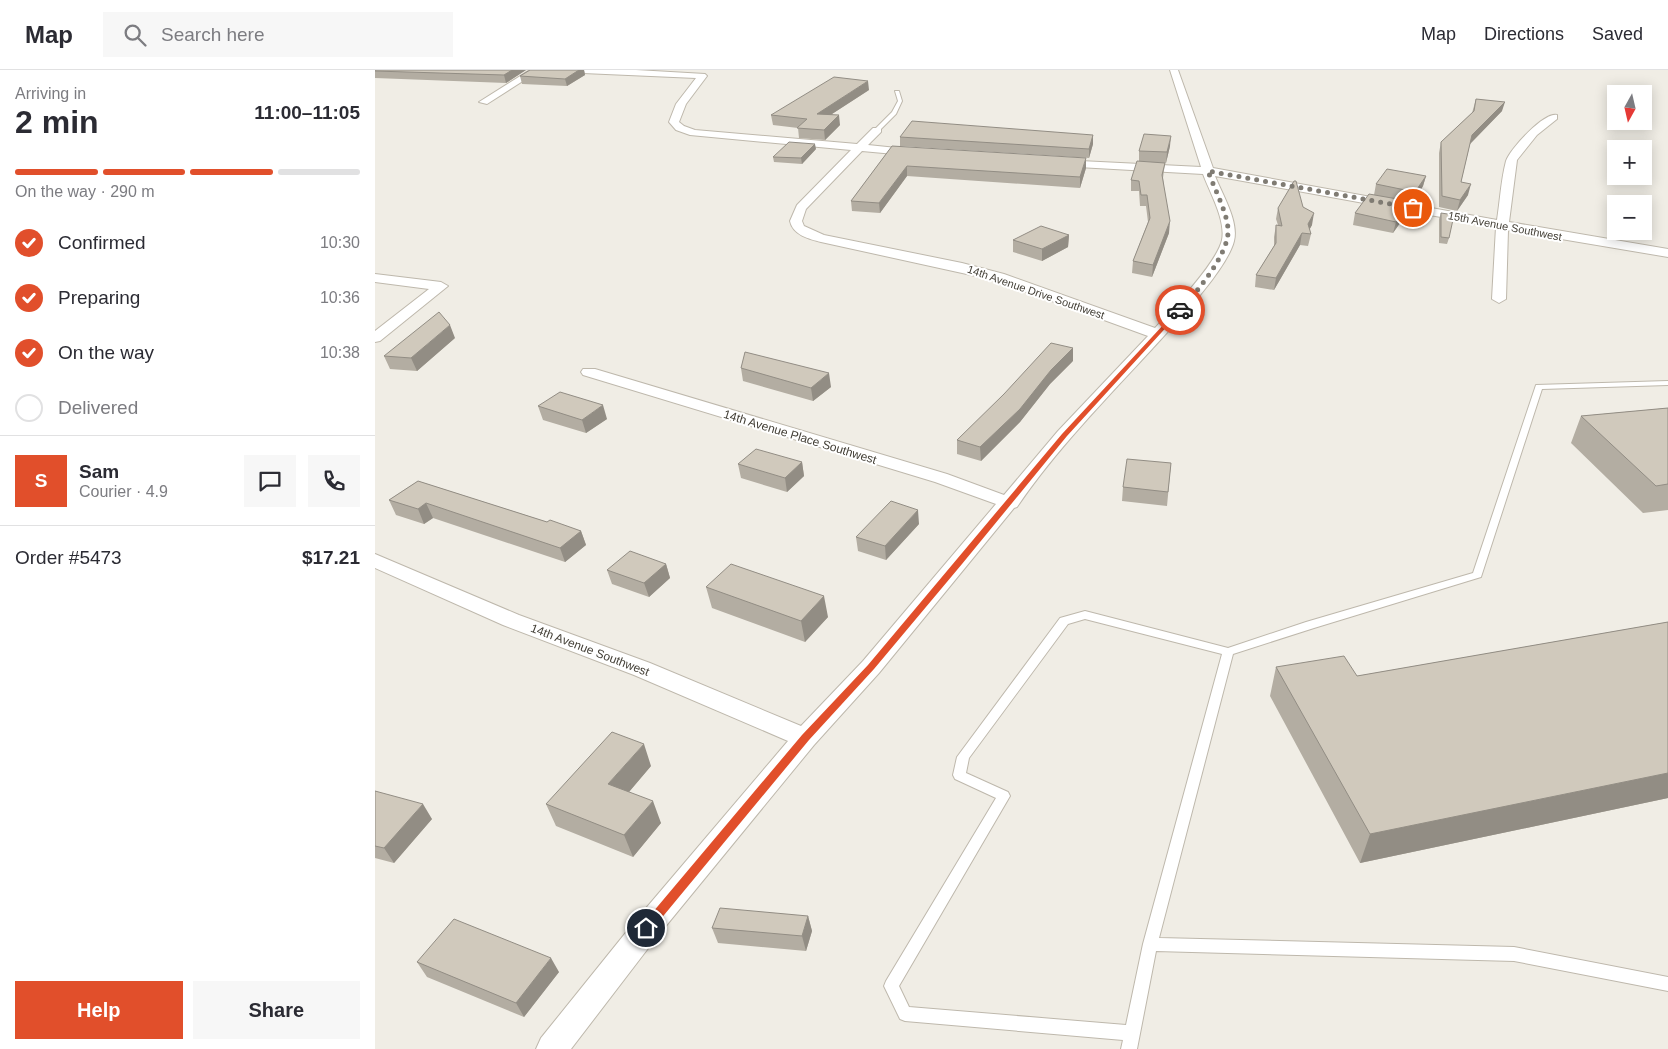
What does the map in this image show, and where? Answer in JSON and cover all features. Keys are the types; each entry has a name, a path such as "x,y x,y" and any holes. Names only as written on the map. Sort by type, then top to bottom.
{"street":[{"path":"484,102 536,70"},
{"path":"583,70 702,76 676,113 676,125 686,131 717,137 925,153"},
{"path":"551,1049 646,928 805,738 871,667 1065,435 1182,308 1226,248 1228,240 1227,222 1174,70"},
{"path":"1499,299 1502,225 1507,206 1512,160 1533,133 1553,116"},
{"path":"861,148 877,130"},
{"name":"14th Avenue Drive Southwest","path":"861,148 801,208 797,216 797,227 802,231 821,238 931,259 999,277 1157,334"},
{"name":"15th Avenue Southwest","path":"1051,162 1208,171 1668,254"},
{"path":"375,278 441,286 375,338"},
{"name":"14th Avenue Place Southwest","path":"589,372 941,478 1010,503"},
{"name":"14th Avenue Southwest","path":"375,560 511,620 642,669 805,738"}],"lane":[{"path":"877,130 893,113 900,101 897,92"},
{"path":"1132,1033 905,1014 891,986 1004,796 959,774 963,757 1064,621 1085,615 1228,652 1310,625 1477,575 1539,387 1668,383"},
{"path":"1129,1049 1150,944 1228,652"},
{"path":"1150,944 1514,954 1668,984"}],"building":[{"path":"375,70 512,70 504,75"},
{"path":"530,70 579,70 565,79 520,76"},
{"path":"834,77 868,81 817,114 839,115 824,130 797,128 807,119 771,115"},
{"path":"1476,99 1505,102 1472,135 1461,182 1471,184 1460,200 1442,196 1441,142 1474,111"},
{"path":"912,121 1093,135 1089,149 900,137"},
{"path":"1144,134 1171,136 1167,152 1139,151"},
{"path":"789,142 815,144 801,158 773,157"},
{"path":"892,146 1086,158 1080,177 907,166 879,203 851,201"},
{"path":"1137,161 1165,163 1162,175 1170,221 1153,265 1133,261 1150,218 1147,195 1141,195 1139,181 1131,180"},
{"path":"1387,169 1426,176 1415,192 1376,184"},
{"path":"1294,181 1296,181 1303,207 1314,213 1308,224 1311,234 1302,233 1276,278 1256,275 1276,243 1276,225 1282,226 1278,208"},
{"path":"1369,194 1409,201 1396,222 1355,213"},
{"path":"1441,213 1454,215 1449,238 1441,237"},
{"path":"1041,226 1069,235 1042,249 1013,240"},
{"path":"439,312 450,325 411,358 384,356"},
{"path":"1051,343 1073,348 1051,370 1020,409 980,447 957,440 1004,394"},
{"path":"745,352 829,373 811,388 741,368"},
{"path":"560,392 603,405 582,420 538,406"},
{"path":"1668,408 1668,484 1656,486 1581,416"},
{"path":"756,449 802,462 785,478 738,464"},
{"path":"1127,459 1171,463 1168,492 1123,487"},
{"path":"418,481 581,531 560,548 426,503 418,509 389,500"},
{"path":"891,501 918,510 885,546 856,537"},
{"path":"630,551 666,564 644,583 607,570"},
{"path":"731,564 824,596 801,621 706,587"},
{"path":"1668,622 1668,773 1370,834 1276,667 1344,656 1357,676"},
{"path":"612,732 644,744 608,784 653,801 624,835 546,804"},
{"path":"375,791 423,804 384,848 375,846"},
{"path":"720,908 808,916 802,936 712,928"},
{"path":"454,919 551,958 516,1003 417,962"}],"way so far":[{"path":"1180,310 1219,259 1226,248 1228,240 1227,222 1208,171 1413,208"}],"route":[{"path":"646,928 805,738 871,667 1065,435 1180,310"}]}
